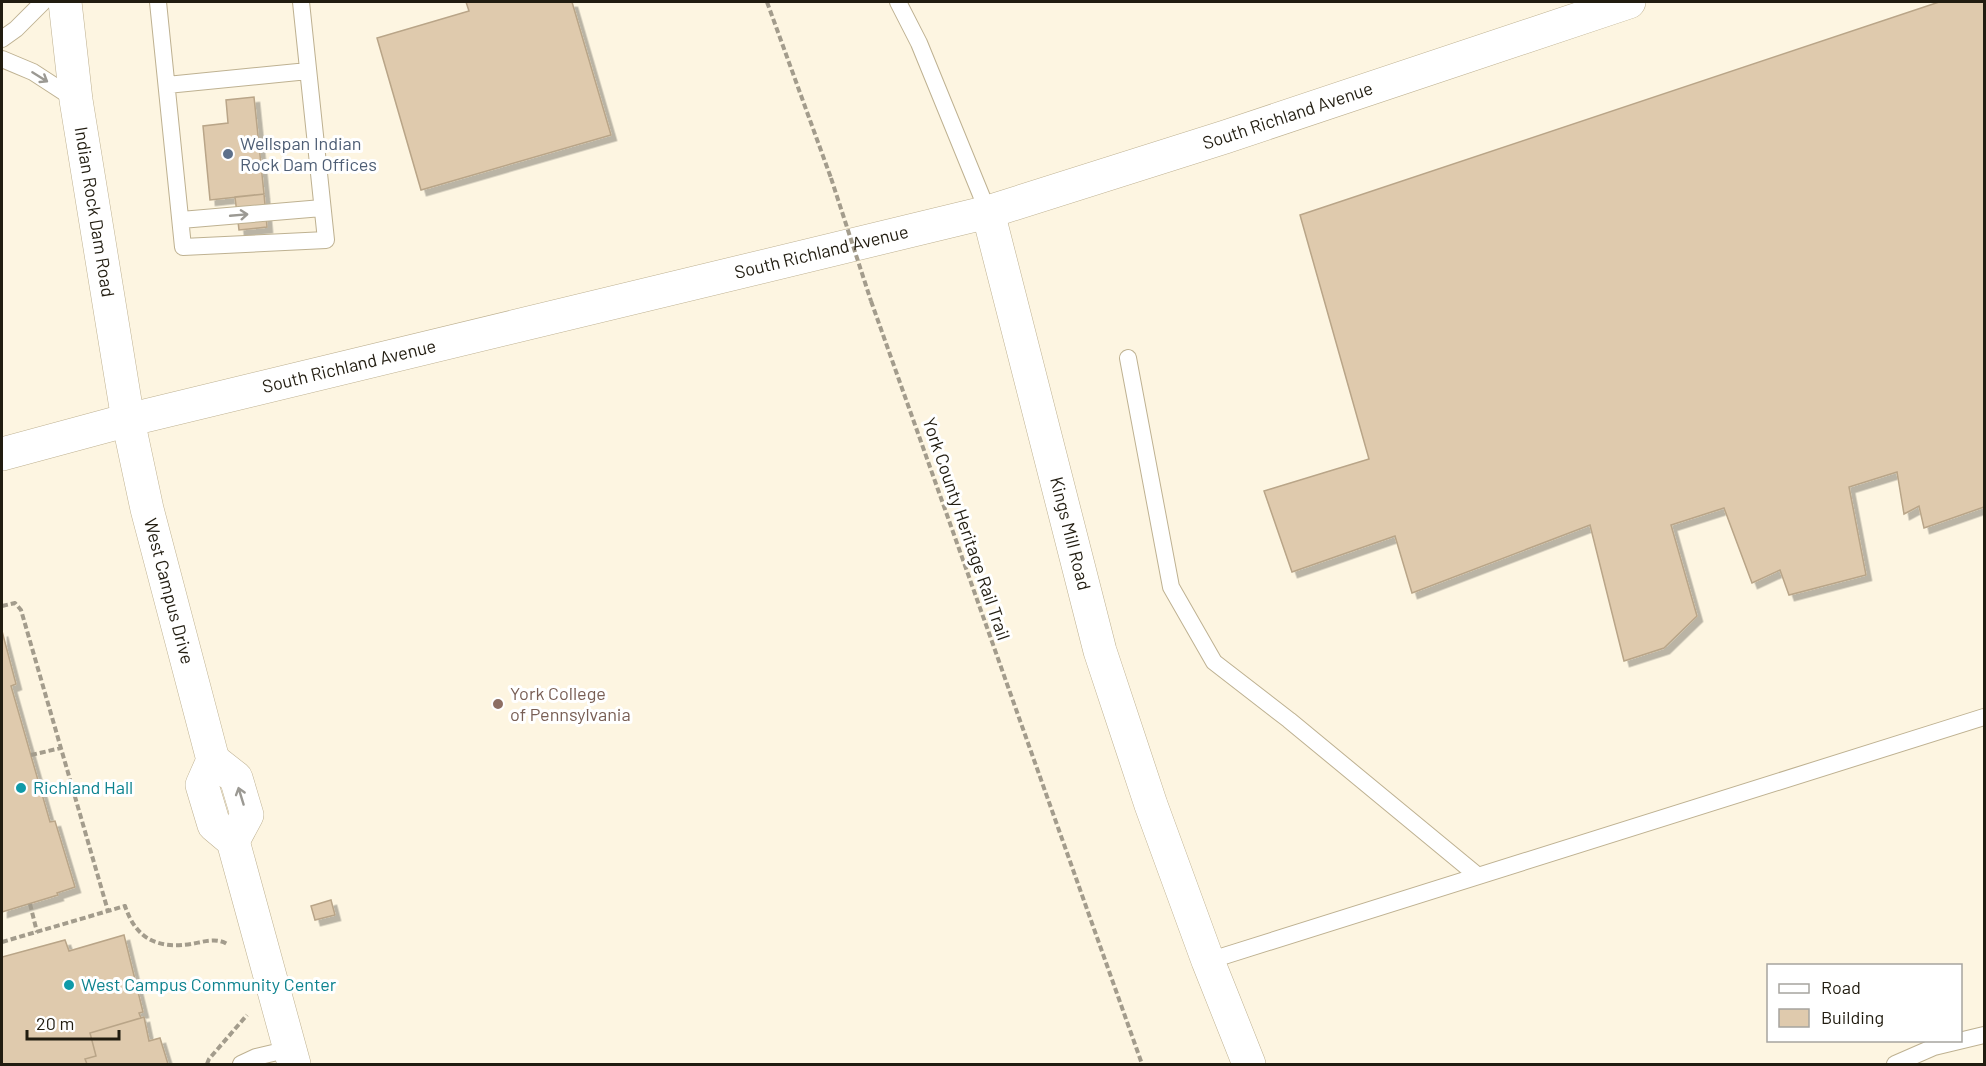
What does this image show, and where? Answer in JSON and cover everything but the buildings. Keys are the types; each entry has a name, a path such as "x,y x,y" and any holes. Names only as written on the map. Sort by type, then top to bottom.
{"street":[{"name":"Indian Rock Dam Road","path":"65,2 76,100 128,420"},
{"name":"South Richland Avenue","path":"2,454 128,420 988,213 1225,137 1629,2"},
{"name":"Kings Mill Road","path":"988,213 1100,651 1151,805 1249,1065"},
{"name":"West Campus Drive","path":"128,420 147,508 213,760 236,778 247,815 233,840 292,1057"}],"lane":[{"path":"2,39 23,23 43,2"},
{"path":"158,2 183,247 326,240 301,2"},
{"name":"Kings Mill Road","path":"898,2 919,43 988,213"},
{"path":"2,59 33,72 76,100"},
{"path":"167,84 308,71"},
{"path":"181,220 322,208"},
{"path":"1128,358 1171,587 1214,662 1289,720 1478,876"},
{"path":"1208,961 1984,717"},
{"path":"1962,1040 1984,1035"},
{"path":"1895,1065 1934,1047 1955,1042"},
{"path":"241,1065 256,1057 292,1057"}],"path":[{"name":"York County Heritage Rail Trail","path":"767,2 831,178 871,301 1142,1065"},
{"path":"2,606 15,603 21,610 108,911"},
{"path":"31,755 61,748"},
{"path":"30,904 38,932"},
{"path":"2,942 125,906 132,925 145,938 158,943 189,944 217,941 226,943 232,949"},
{"path":"207,1065 209,1059 245,1018 248,1011"}],"place":[{"name":"Wellspan Indian Rock Dam Offices","path":"228,154"},
{"name":"York College of Pennsylvania","path":"498,704"},
{"name":"Richland Hall","path":"21,788"},
{"name":"West Campus Community Center","path":"69,985"}]}
